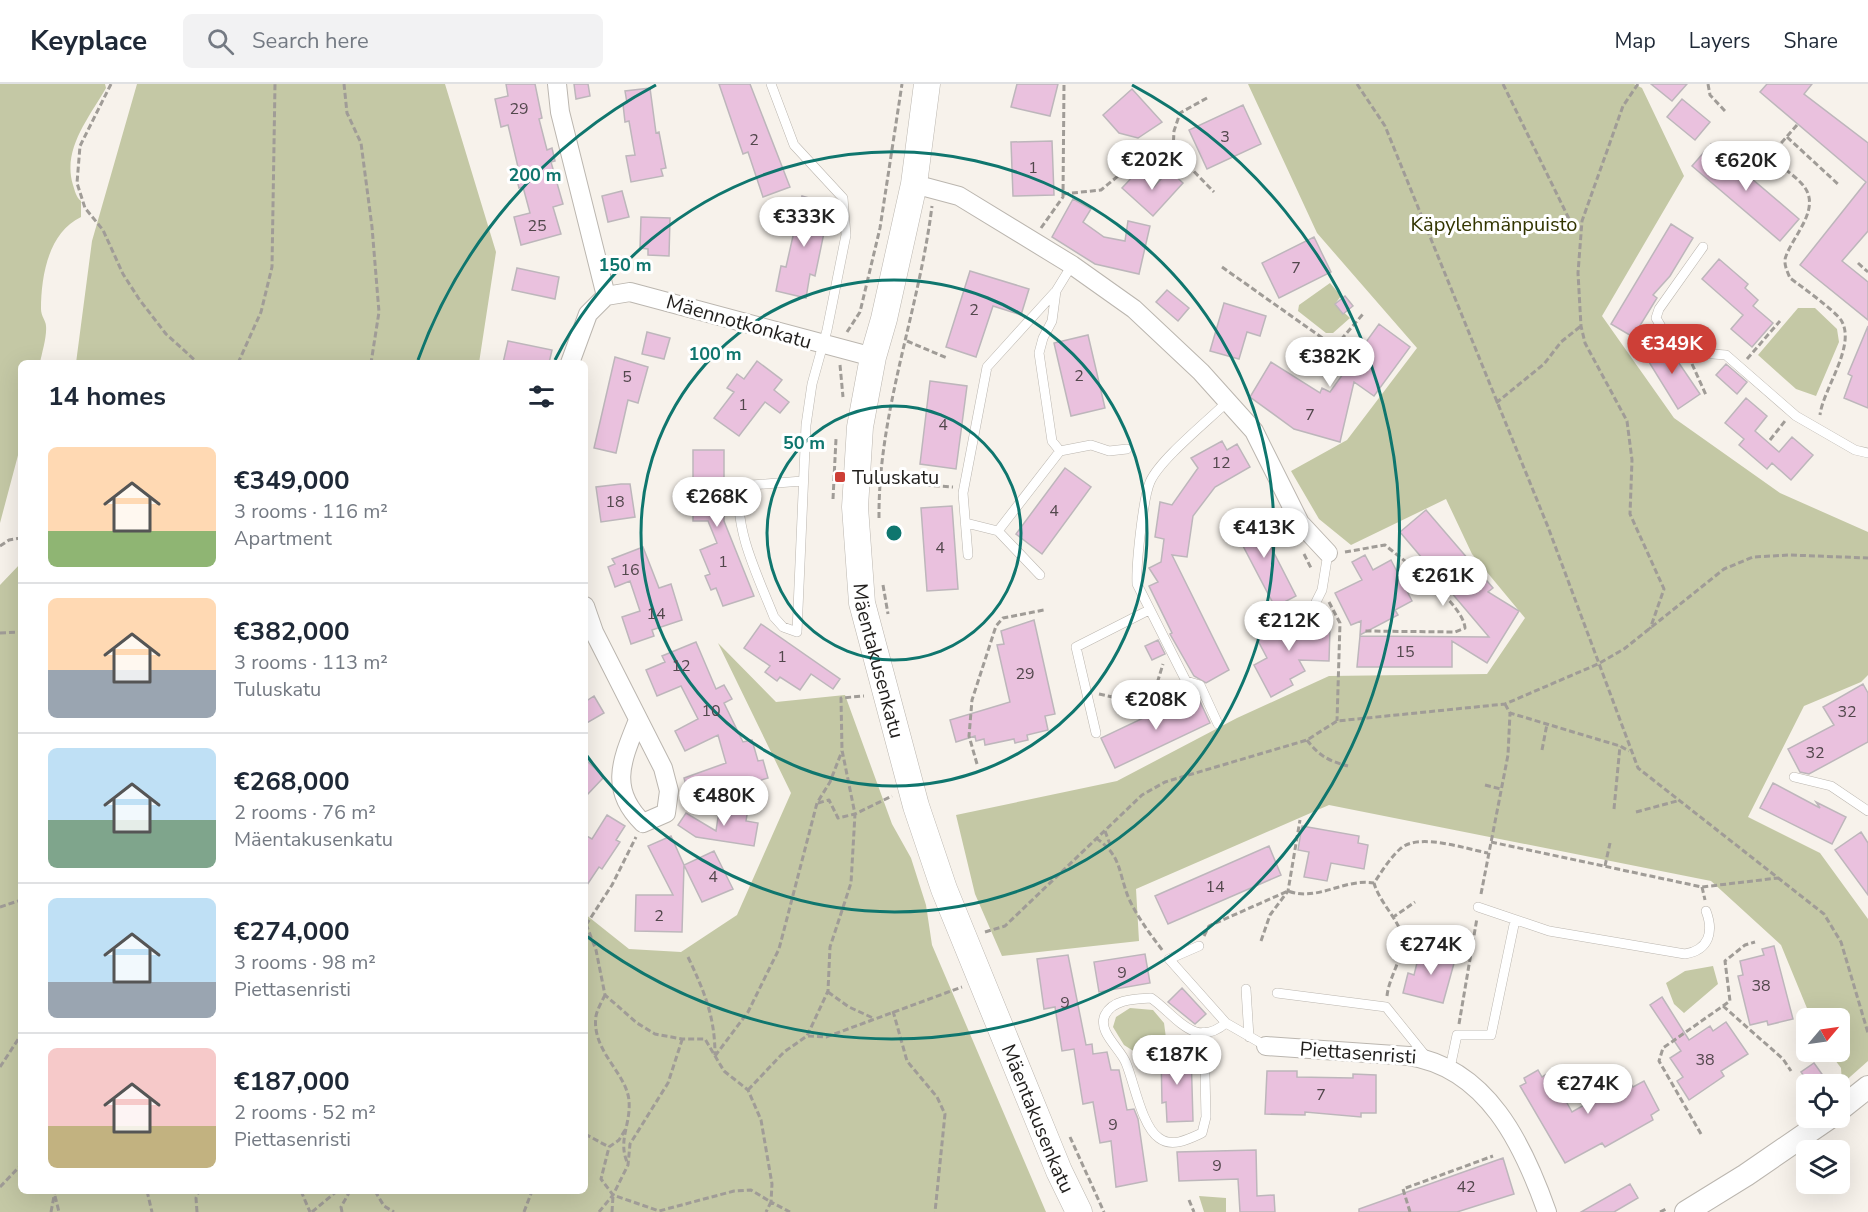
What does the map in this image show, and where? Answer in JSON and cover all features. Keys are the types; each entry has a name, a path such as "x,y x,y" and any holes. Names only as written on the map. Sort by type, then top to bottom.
{"main road":[{"name":"Mäentakusenkatu","path":"927,84 924,186 873,357 860,427 855,507 862,603 916,806 944,889 1059,1171 1079,1212"}],"street":[{"path":"556,84 560,112 606,296 588,314 571,360"},
{"path":"924,186 959,196 1072,265 1134,309 1229,401 1254,431 1300,523 1328,553"},
{"name":"Mäennotkonkatu","path":"606,296 630,292 822,346 873,357"},
{"path":"588,615 594,632 663,768 669,791 666,813 643,823 629,809 620,765 638,720"},
{"name":"Piettasenristi","path":"1266,1046 1428,1059 1450,1068 1477,1087 1492,1103 1525,1161 1547,1212"},
{"path":"1850,1101 1868,1087"},
{"path":"1686,1212 1746,1175 1814,1128"}],"lane":[{"path":"771,84 794,145 843,198 846,235 812,384 802,480 797,632 783,627 774,617 742,533 737,509 739,486 802,480"},
{"path":"1703,247 1659,309 1656,318 1664,330 1686,352 1726,355 1792,413 1855,450 1868,453"},
{"path":"968,555 964,487 987,367 1056,291 1072,265"},
{"path":"1056,291 1052,321 1043,338 1040,353 1052,441 1060,451"},
{"path":"1218,724 1200,685 1186,681 1171,653 1137,584 1136,567 1150,482 1160,468 1229,401"},
{"path":"999,531 1060,451 1091,445 1109,451 1127,449"},
{"path":"966,523 999,531 1040,575"},
{"path":"1305,624 1322,590 1328,553"},
{"path":"1096,733 1076,648 1149,610"},
{"path":"1794,777 1831,786 1868,812"},
{"path":"1478,908 1549,931 1685,954 1694,952 1709,939 1712,926 1706,911"},
{"path":"1450,1068 1457,1035 1491,1035 1515,920"},
{"path":"1199,946 1169,959 1226,1023 1266,1046"},
{"path":"1246,989 1249,1037"},
{"path":"1277,993 1386,1007 1428,1059"},
{"path":"1204,1032 1206,1117 1202,1133 1171,1143 1159,1139 1149,1127 1125,1060 1105,1028 1104,1016 1111,1006 1128,1000 1151,998 1183,1027 1194,1033 1204,1032 1216,1032 1226,1023"}],"path":[{"path":"111,84 80,146 76,183 85,208 103,230 123,274 139,299 166,334 195,360"},
{"path":"239,360 261,312 272,267 275,84"},
{"path":"344,84 347,113 361,143 372,227 379,312 371,360"},
{"path":"860,312 880,228 902,84"},
{"path":"1031,241 1063,194 1064,84"},
{"path":"1358,84 1385,126 1495,403 1548,527 1638,768 1677,801 1824,914 1835,929 1868,1033"},
{"path":"1503,84 1574,230"},
{"path":"1638,84 1623,106 1582,221 1578,273 1581,326 1585,343 1627,421 1632,460 1630,514 1664,589 1649,629"},
{"path":"1708,84 1710,95 1725,111"},
{"path":"1207,98 1180,113 1174,131 1173,150 1214,192"},
{"path":"1797,125 1769,157 1803,185 1808,198 1808,213 1785,257 1786,269 1790,278 1842,321 1845,337 1843,351 1821,409 1819,429"},
{"path":"1787,137 1839,185"},
{"path":"1063,194 1101,190 1134,163 1152,160 1173,150"},
{"path":"879,521 882,446 907,341 932,211 924,186"},
{"path":"932,211 938,209"},
{"path":"1858,263 1868,272"},
{"path":"1222,267 1328,342 1339,342 1363,314"},
{"path":"1740,367 1780,321"},
{"path":"1495,403 1544,364 1561,342 1581,326"},
{"path":"907,341 947,358"},
{"path":"1686,352 1706,394"},
{"path":"1770,440 1792,413"},
{"path":"880,482 964,487"},
{"path":"0,546 9,540 18,538"},
{"path":"1328,553 1385,545 1433,586 1464,619 1465,628 1455,632 1364,632"},
{"path":"1300,548 1340,622 1337,720"},
{"path":"987,943 983,932 1005,926 1142,795 1165,782 1307,740 1337,720 1505,704 1598,664 1649,629 1724,569 1753,557 1790,555 1868,558"},
{"path":"883,584 889,619"},
{"path":"977,764 969,736 972,700 996,626 1003,618 1044,610"},
{"path":"0,633 18,633"},
{"path":"1087,695 1103,693 1144,704 1150,700 1161,666 1171,653"},
{"path":"748,1090 784,1052 807,1036 828,992 830,947 851,883 855,814 842,750 841,698 864,696"},
{"path":"1457,1035 1478,908 1508,754 1510,713 1505,704"},
{"path":"1510,713 1620,746 1631,752"},
{"path":"1542,750 1547,724"},
{"path":"1307,740 1317,754 1329,762 1348,766"},
{"path":"1614,809 1620,746"},
{"path":"715,1056 748,1012 779,949 817,803 830,782 842,750"},
{"path":"1485,785 1501,789"},
{"path":"817,803 829,801 838,818 855,814 894,795"},
{"path":"1636,812 1677,801"},
{"path":"1261,941 1270,915 1288,891 1300,820"},
{"path":"588,922 612,885 643,823"},
{"path":"1105,831 1129,898 1142,925 1169,959"},
{"path":"1096,838 1111,848"},
{"path":"1374,883 1402,847 1413,842 1424,841 1488,853"},
{"path":"1491,842 1702,887 1778,878"},
{"path":"1605,866 1610,843"},
{"path":"1199,946 1209,926 1288,891 1299,895 1311,895 1358,880 1374,883"},
{"path":"1374,883 1378,897 1402,938 1395,971 1388,981 1386,1007"},
{"path":"0,907 18,901"},
{"path":"1392,918 1415,902"},
{"path":"588,930 596,950 604,995 596,1017 602,1053 620,1079 629,1100 622,1152 628,1165"},
{"path":"1402,938 1422,938 1472,948"},
{"path":"1701,1134 1659,1061 1663,1048 1730,1001 1725,961 1745,945 1755,942"},
{"path":"688,957 706,996 715,1027 715,1056"},
{"path":"807,1036 826,1037 962,987"},
{"path":"828,992 849,1007 873,1018"},
{"path":"604,995 637,1023 656,1034 682,1039 705,1039 724,1071 748,1090 761,1120 772,1184 771,1202 766,1212"},
{"path":"1723,1006 1783,1059 1791,1071"},
{"path":"893,1011 907,1061 937,1097 945,1114 935,1212"},
{"path":"600,1212 613,1195 628,1165 630,1144 668,1083 682,1039"},
{"path":"0,1067 18,1040"},
{"path":"625,1130 619,1140 609,1147 602,1179 613,1195 659,1211 734,1191 751,1190 790,1212"},
{"path":"1068,1134 1104,1212"},
{"path":"588,1136 609,1147"},
{"path":"1410,1212 1403,1189 1493,1155"},
{"path":"0,1187 18,1168"},
{"path":"148,1194 152,1212"},
{"path":"197,1194 195,1198 197,1212"},
{"path":"302,1194 311,1212 333,1194"},
{"path":"342,1212 341,1207 348,1194"},
{"path":"377,1194 384,1206 394,1212"},
{"path":"524,1212 531,1194"},
{"path":"612,1212 613,1195"},
{"path":"51,1212 55,1196"},
{"path":"55,1196 59,1212"},
{"path":"1189,1200 1194,1212"}],"green space":[{"path":"0,84 105,84 106,88 79,134 71,159 73,185 81,201 81,217 61,233 54,244 45,269 41,309 46,330 41,360 18,360 18,455 0,523"},
{"path":"137,84 445,84 496,252 479,360 76,360 92,241"},
{"name":"Käpylehmänpuisto","path":"1248,84 1634,84 1642,88 1684,176 1602,316 1674,418 1780,493 1868,532 1868,675 1861,682 1804,706 1748,817 1820,853 1868,919 1868,1061 1850,1077 1850,1074 1841,1074 1841,1068 1836,1062 1850,1062 1850,1008 1807,1008 1781,945 1711,881 1329,805 1136,889 1139,941 1002,956 975,894 956,815 1117,781 1237,718 1329,676 1487,674 1525,618 1472,554 1446,499 1351,545 1319,519 1291,471 1347,440 1417,348 1317,233"},
{"path":"1330,283 1341,296 1335,304 1350,318 1333,333 1326,333 1298,311 1299,305"},
{"path":"1798,308 1815,308 1837,329 1839,342 1816,396 1796,389 1758,355"},
{"path":"18,566 18,1194 588,1194 588,916 629,949 681,952 737,915 791,793 718,643 776,702 845,695 892,824 911,858 926,905 932,945 1046,1212 0,1212 0,585"},
{"path":"1713,966 1718,984 1684,1013 1674,1004 1666,983 1685,971"},
{"path":"1130,1008 1153,1010 1164,1023 1166,1038 1135,1052 1124,1045 1113,1027 1116,1017"},
{"path":"1199,1196 1226,1198 1226,1212 1204,1212"}],"building":[{"path":"506,84 535,84 542,118 539,119 547,150 552,148 555,161 551,162 563,204 553,207 561,234 521,245 514,217 530,213 523,187 519,188 514,168 518,167 508,125 501,127 495,99 508,96"},
{"path":"574,84 588,84 590,96 576,99"},
{"path":"719,84 750,84 790,187 763,197 748,152 743,154"},
{"path":"1017,84 1058,84 1050,116 1011,107"},
{"path":"1651,84 1687,84 1672,101"},
{"path":"1767,84 1812,84 1804,94 1868,143 1868,231 1842,261 1868,282 1868,320 1800,265 1866,182 1760,92"},
{"path":"650,88 656,133 659,132 666,168 661,169 663,176 631,182 626,156 635,155 629,121 625,122 623,104 627,103 625,91"},
{"path":"1132,89 1162,122 1138,138 1119,133 1103,115"},
{"path":"1682,99 1710,122 1695,140 1667,117"},
{"path":"1243,105 1261,144 1207,169 1189,130"},
{"path":"1052,141 1054,195 1013,196 1011,142"},
{"path":"1711,144 1799,219 1780,241 1692,166"},
{"path":"1169,170 1183,183 1153,216 1122,188 1137,172 1154,187"},
{"path":"622,191 629,217 608,222 602,196"},
{"path":"802,196 830,204 815,276 810,274 806,298 776,291 781,266 786,267"},
{"path":"1073,199 1091,209 1083,222 1104,237 1125,241 1128,221 1150,226 1139,274 1095,264 1052,237"},
{"path":"641,217 670,218 669,256 648,255 648,249 640,248"},
{"path":"1671,224 1693,238 1670,276 1653,295 1657,298 1633,337 1611,324"},
{"path":"1314,237 1331,272 1279,298 1262,263"},
{"path":"1719,259 1748,284 1745,288 1758,300 1753,306 1773,323 1752,347 1731,329 1743,315 1702,279"},
{"path":"517,268 559,277 555,299 512,290"},
{"path":"970,271 1029,289 1021,315 993,306 976,357 946,347"},
{"path":"1167,290 1189,308 1178,321 1156,302"},
{"path":"1345,296 1353,306 1343,314 1335,304"},
{"path":"1224,303 1266,316 1260,336 1247,332 1239,359 1210,351"},
{"path":"1379,324 1410,347 1374,396 1354,382 1340,442 1294,429 1250,397 1271,362 1320,393 1322,388 1330,392"},
{"path":"1868,326 1868,408 1844,398 1852,376 1848,374"},
{"path":"647,332 670,338 664,359 642,354"},
{"path":"1088,335 1105,408 1071,416 1054,343"},
{"path":"508,341 552,350 550,360 504,360"},
{"path":"1664,341 1700,394 1678,409 1644,354"},
{"path":"615,357 648,367 638,403 628,400 616,453 594,448"},
{"path":"757,361 782,380 774,390 789,402 780,413 765,402 739,436 714,418 734,392 727,388 737,374 744,379"},
{"path":"1726,364 1747,382 1737,394 1716,375"},
{"path":"930,381 967,386 956,469 920,464"},
{"path":"1746,398 1767,416 1755,431 1779,452 1792,437 1813,455 1791,480 1772,463 1767,469 1739,445 1744,439 1725,423"},
{"path":"1222,441 1227,450 1237,444 1250,467 1215,487 1193,516 1187,557 1172,555 1229,670 1206,683 1194,676 1170,634 1172,633 1149,586 1158,582 1149,568 1161,562 1164,539 1155,537 1160,502 1172,505 1198,468 1191,458"},
{"path":"693,450 724,450 724,521 754,596 723,606 716,588 711,590 705,576 710,574 700,550 717,543 708,521 693,521"},
{"path":"1065,468 1091,487 1042,554 1016,534"},
{"path":"630,484 635,517 601,522 596,487"},
{"path":"952,506 958,589 927,591 921,508"},
{"path":"1426,510 1493,588 1488,592 1519,611 1487,663 1452,641 1452,667 1357,667 1360,636 1489,637 1400,532"},
{"path":"1253,512 1296,596 1275,607 1231,523"},
{"path":"643,547 659,588 671,584 682,620 652,630 654,636 631,644 622,617 640,611 630,581 615,587 608,567 615,564 612,559"},
{"path":"1365,555 1373,570 1391,560 1412,601 1395,610 1398,615 1360,635 1361,621 1351,625 1335,593 1362,580 1352,562"},
{"path":"1289,613 1297,627 1303,630 1311,627 1330,627 1329,661 1299,660 1305,671 1290,679 1293,685 1271,697 1254,665 1267,658 1254,633"},
{"path":"1034,620 1055,714 1045,716 1048,730 1027,735 1028,740 1015,743 1014,739 985,745 984,739 976,741 975,736 956,742 950,720 1010,702 997,645 1004,644 1001,631"},
{"path":"761,624 840,679 833,689 811,674 800,690 780,677 777,681 765,672 770,666 744,648"},
{"path":"1158,640 1165,654 1152,660 1145,646"},
{"path":"696,642 716,689 724,685 732,699 724,703 743,742 752,740 758,761 763,760 768,778 690,801 684,778 726,763 718,735 685,751 675,731 698,719 681,686 657,696 646,670 665,662 662,656"},
{"path":"1863,684 1868,693 1868,742 1809,774 1800,772 1788,749 1834,725 1823,707"},
{"path":"1196,693 1210,723 1115,768 1101,738"},
{"path":"594,696 604,713 588,722 588,700"},
{"path":"588,762 604,777 588,794"},
{"path":"1773,783 1820,808 1816,802 1846,817 1832,844 1760,808"},
{"path":"720,804 748,809 746,821 758,823 754,846 696,837 678,825 686,813 716,831"},
{"path":"607,815 625,826 616,840 620,842 602,869 599,867 588,884 588,837 592,839"},
{"path":"1302,826 1359,836 1358,843 1368,845 1364,869 1331,863 1327,881 1304,877 1309,852 1298,850"},
{"path":"1861,832 1868,843 1868,895 1835,850"},
{"path":"671,836 684,865 682,932 635,931 636,895 673,895 648,846"},
{"path":"1269,846 1281,875 1168,924 1155,896"},
{"path":"714,851 733,889 702,902 684,865"},
{"path":"1774,946 1793,1019 1768,1025 1767,1021 1750,1025 1738,976 1743,975 1740,961 1764,955 1762,949"},
{"path":"1421,947 1456,956 1443,1003 1403,993 1408,973 1414,975"},
{"path":"1145,954 1150,983 1099,992 1094,962"},
{"path":"1068,955 1086,1045 1092,1044 1093,1054 1107,1052 1111,1070 1119,1070 1127,1110 1134,1109 1138,1119 1147,1181 1116,1187 1111,1141 1100,1143 1093,1102 1083,1104 1074,1049 1062,1051 1055,1007 1044,1009 1037,959"},
{"path":"1182,988 1206,1014 1195,1024 1168,1002"},
{"path":"1662,997 1689,1040 1710,1026 1713,1031 1726,1022 1748,1054 1721,1071 1724,1076 1689,1100 1677,1081 1683,1077 1670,1058 1681,1051 1650,1005"},
{"path":"1191,1052 1193,1121 1167,1122 1166,1102 1162,1103 1161,1053"},
{"path":"1814,1063 1822,1074 1802,1074 1801,1072"},
{"path":"1538,1070 1542,1077 1550,1072 1572,1112 1628,1080 1633,1087 1644,1081 1659,1110 1651,1115 1653,1120 1605,1147 1602,1143 1565,1163 1520,1086 1526,1083 1524,1078"},
{"path":"1267,1071 1297,1071 1297,1077 1353,1078 1353,1074 1376,1075 1376,1113 1361,1113 1361,1117 1305,1112 1305,1115 1265,1114"},
{"path":"1256,1150 1257,1196 1274,1195 1275,1212 1240,1212 1238,1179 1179,1181 1177,1152"},
{"path":"1503,1158 1514,1194 1457,1212 1359,1212 1359,1209"},
{"path":"1630,1184 1638,1198 1614,1212 1581,1212"}],"place":[{"name":"Tuluskatu","path":"840,477"}]}
